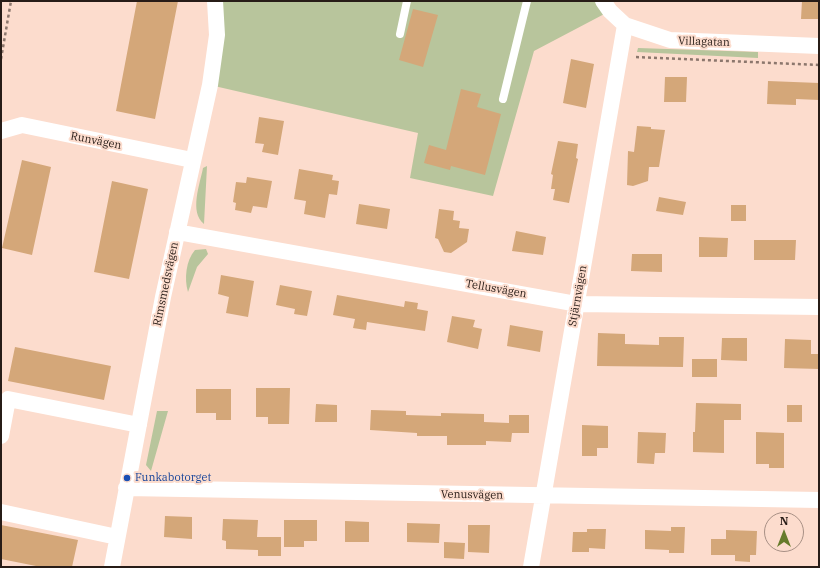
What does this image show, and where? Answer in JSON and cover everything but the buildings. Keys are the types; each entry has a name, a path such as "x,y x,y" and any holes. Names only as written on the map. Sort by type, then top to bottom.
{"street":[{"name":"Rimsmedsvägen","path":"112,567 163,297 192,160 210,85 217,35 215,1"},
{"name":"Villagatan","path":"603,1 610,11 625,25 670,40 819,46"},
{"name":"Stjärnvägen","path":"531,567 542,496 625,25"},
{"name":"Runvägen","path":"1,131 22,125 192,160"},
{"name":"Tellusvägen","path":"177,232 577,304 819,307"},
{"path":"1,436 8,400 139,425"},
{"name":"Venusvägen","path":"126,488 819,500"},
{"path":"1,512 117,537"}],"lane":[{"path":"400,34 407,1"},
{"path":"503,99 527,1"}],"path":[{"path":"1,59 11,1"},
{"path":"619,57 819,64"}],"green space":[{"path":"215,1 603,1 610,11 534,51 493,196 410,178 418,133 210,85"},
{"path":"638,48 758,52 758,58 637,52"},
{"path":"207,166 204,224 197,212 196,205 203,168"},
{"path":"206,249 208,254 197,267 188,292 186,276 188,264 192,254 195,250"},
{"path":"157,411 168,411 151,471 146,465"}],"place":[{"name":"Funkabotorget","path":"127,478"}]}
